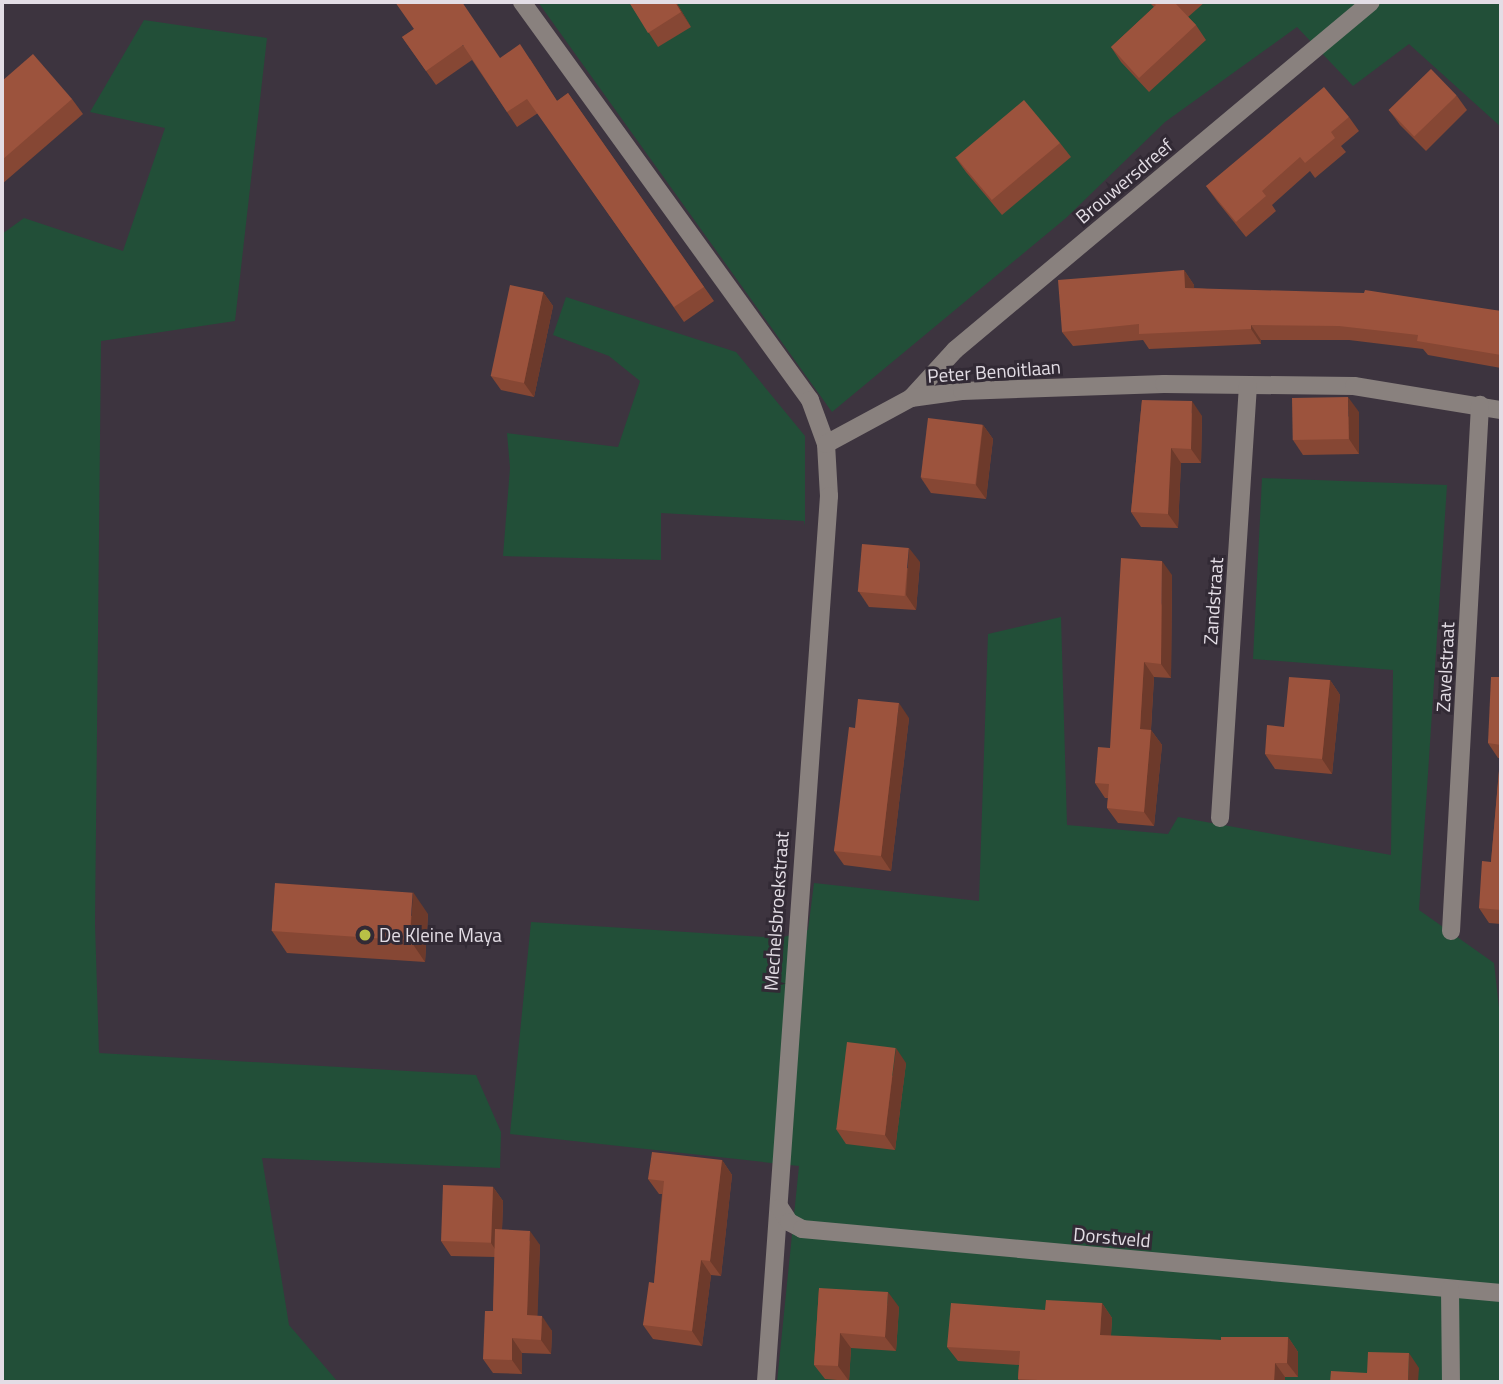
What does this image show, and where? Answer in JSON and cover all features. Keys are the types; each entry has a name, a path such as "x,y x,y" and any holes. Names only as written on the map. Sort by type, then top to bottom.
{"street":[{"path":"522,2 810,400 826,444"},
{"name":"Brouwersdreef","path":"911,398 955,350 1371,2"},
{"name":"Peter Benoitlaan","path":"826,444 911,398 962,391 1137,385 1354,386 1501,410"},
{"name":"Zandstraat","path":"1220,818 1248,386"},
{"name":"Zavelstraat","path":"1451,931 1480,405"},
{"name":"Mechelsbroekstraat","path":"766,1382 829,496 826,444"},
{"name":"Dorstveld","path":"780,1208 789,1222 802,1229 1501,1293"},
{"path":"1450,1289 1451,1382"}],"green space":[{"path":"538,2 1501,2 1501,127 1409,44 1353,86 1297,27 1165,122 1066,218 832,412"},
{"path":"144,20 267,38 235,321 101,341 95,924 99,1053 476,1075 501,1132 500,1168 262,1158 289,1325 338,1382 2,1382 2,234 24,218 123,251 165,128 90,112"},
{"path":"566,297 736,352 805,436 805,526 804,521 661,513 661,560 503,556 510,468 507,433 618,447 640,381 609,356 553,335"},
{"path":"1262,478 1447,485 1419,910 1494,963 1501,1025 1501,1382 777,1382 799,1166 510,1134 531,922 780,938 808,930 814,883 979,901 988,634 1061,617 1067,825 1168,834 1178,817 1391,855 1393,670 1253,659"}],"building":[{"path":"395,2 462,2 500,58 520,44 557,101 568,93 704,287 674,307 527,99 507,112 463,45 426,71 402,37 414,29"},
{"path":"629,2 675,2 681,12 648,33"},
{"path":"1152,2 1179,2 1176,4 1196,25 1139,78 1111,47 1156,5"},
{"path":"33,54 72,99 2,160 2,81"},
{"path":"1431,69 1457,96 1414,137 1389,110"},
{"path":"1324,87 1349,117 1331,132 1335,138 1305,163 1300,157 1262,191 1266,196 1236,222 1206,186"},
{"path":"1024,100 1060,143 992,200 956,157"},
{"path":"1184,270 1185,288 1364,293 1365,290 1501,311 1501,355 1417,341 1418,335 1339,326 1251,325 1251,329 1139,334 1139,324 1062,332 1058,280"},
{"path":"510,285 543,292 524,383 491,376"},
{"path":"1348,397 1349,439 1293,440 1292,398"},
{"path":"1142,400 1192,401 1191,449 1171,448 1168,514 1131,512"},
{"path":"928,418 983,425 975,484 921,478"},
{"path":"862,544 909,548 905,596 858,592"},
{"path":"1121,558 1162,561 1161,664 1144,662 1140,729 1151,730 1144,812 1107,808 1109,784 1095,783 1098,747 1110,748"},
{"path":"1289,677 1330,680 1322,759 1265,754 1267,725 1284,727"},
{"path":"1491,677 1501,677 1501,745 1488,743"},
{"path":"858,699 899,703 881,856 834,851 849,727 855,728"},
{"path":"1501,749 1501,910 1479,908 1482,861 1491,862"},
{"path":"275,883 413,893 409,941 272,931"},
{"path":"847,1042 896,1048 885,1135 836,1129"},
{"path":"652,1152 722,1160 710,1261 701,1260 692,1331 643,1325 649,1282 654,1283 664,1181 648,1179"},
{"path":"443,1185 493,1187 491,1243 441,1241"},
{"path":"495,1229 530,1231 527,1315 542,1316 541,1340 512,1338 512,1360 483,1359 485,1311 493,1311"},
{"path":"819,1288 888,1292 885,1337 840,1333 838,1366 814,1365"},
{"path":"1046,1300 1102,1303 1100,1335 1221,1340 1221,1337 1288,1337 1287,1363 1275,1363 1274,1382 1078,1382 1018,1379 1020,1351 947,1347 951,1303 1045,1310"},
{"path":"1368,1352 1409,1353 1408,1382 1330,1382 1331,1371 1367,1373"}],"place":[{"name":"De Kleine Maya","path":"365,935"}]}
